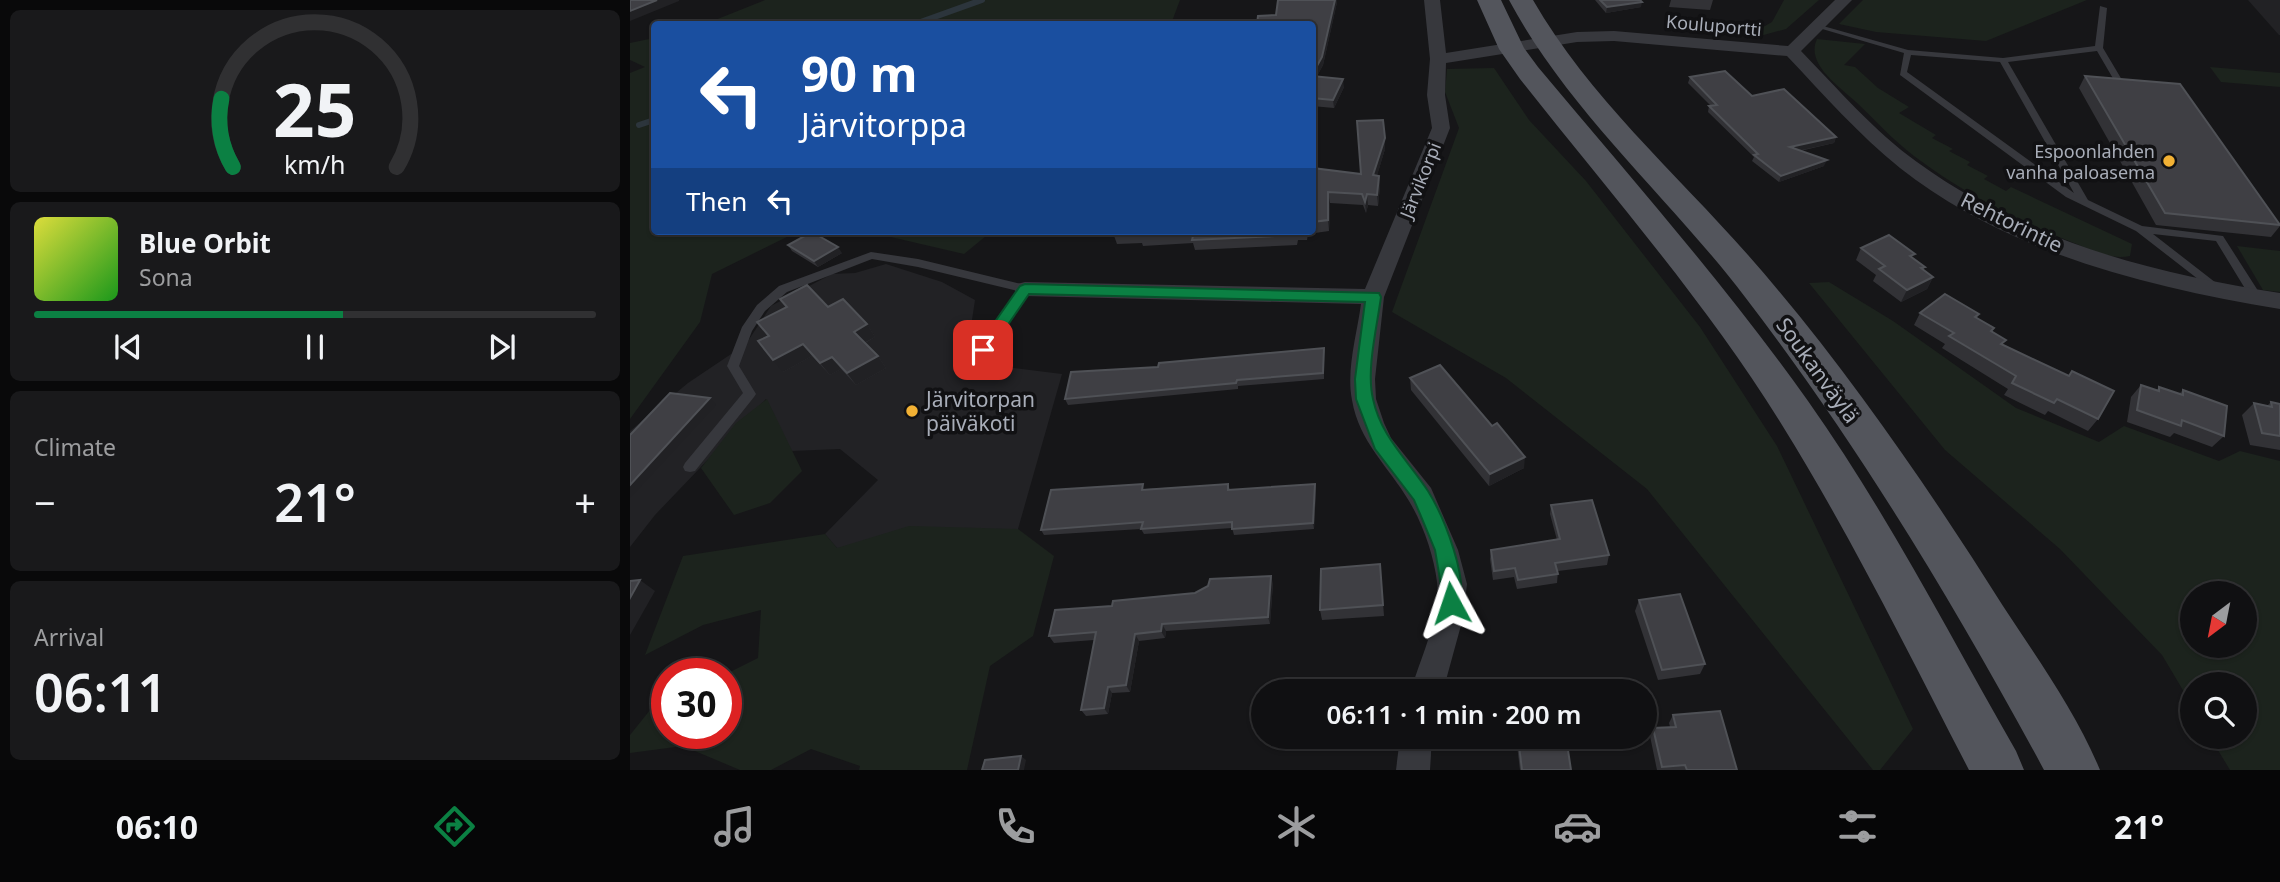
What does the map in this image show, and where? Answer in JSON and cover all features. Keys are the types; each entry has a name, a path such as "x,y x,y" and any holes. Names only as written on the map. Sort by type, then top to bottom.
{"main road":[{"name":"Soukanväylä","path":"1489,0 1537,47 1741,268 1818,367 1938,542 2030,692 2073,770"},
{"name":"Soukanväylä","path":"1521,0 1569,125 1716,303 1795,413 1872,539 1997,770"}],"street":[{"name":"Järvikorpi","path":"1430,679 1448,618 1452,584 1444,550 1421,496 1381,444 1364,399 1363,379 1373,297 1441,128 1436,95 1438,59 1432,0"},
{"path":"1792,51 1844,0"},
{"name":"Kouluportti","path":"1537,47 1633,38 1792,51"},
{"path":"1438,59 1537,47"},
{"name":"Rehtorintie","path":"1792,51 1892,151 1967,202 2034,236 2126,270 2219,292 2280,301"},
{"path":"1025,289 1373,297"},
{"path":"1413,770 1415,749"}],"lane":[{"path":"2103,8 2099,48 2121,85"},
{"path":"1816,26 1908,52 2003,60 2099,48"},
{"path":"1908,52 1903,73 2070,195 2140,229 2219,292"},
{"path":"2003,60 2084,202"},
{"path":"2140,229 2219,237 2256,297"},
{"path":"690,467 750,394 733,366 746,330 761,308 783,289 871,255 918,263 1025,289 983,350"}],"shaded area":[{"path":"765,0 1180,0 1172,21 712,21"},
{"path":"1784,0 1819,0 1786,29 1760,36 1758,30 1772,22"},
{"path":"1863,0 2087,0 1986,41 1876,32 1839,24"},
{"path":"2248,0 2280,0 2280,35 2279,35"},
{"path":"651,39 651,235 791,235 712,274 700,322 630,419 630,73 645,67 630,60 630,43"},
{"path":"1817,39 1865,44 1844,65 1855,67 1878,88 1909,107 1899,113 1936,135 1932,138 1970,162 1967,165 1988,176 1984,179 2006,191 2011,187 2132,244 2130,256 2101,254 2032,225 1971,194 1914,156 1826,74 1816,57"},
{"path":"2210,67 2280,73 2280,87 2221,82"},
{"path":"1494,68 1529,120 1586,181 1700,327 1777,446 1913,729 1880,770 1873,770 1647,489 1506,378 1392,312 1459,128 1445,92 1447,69"},
{"path":"882,235 987,235 964,254"},
{"path":"2237,246 2280,251 2280,292 2263,290"},
{"name":"Järvitorpan päiväkoti","path":"886,264 942,282 975,300 972,320 963,337 968,348 958,361 1062,374 1018,529 970,542 837,548 825,534 878,480 840,449 791,451 766,399 655,515 630,547 630,431 688,383 746,344 771,306 832,274 855,273"},
{"path":"1829,282 1893,321 2016,408 2099,442 2124,426 2219,461 2240,451 2280,461 2280,770 2230,770 2217,749 2257,749 2257,672 2180,672 2180,685 2162,655 2060,549 1945,450 1809,283"},
{"path":"767,399 802,471 770,503 734,515 701,468 736,423"},
{"path":"909,526 1018,529 1054,556 1033,636 990,666 967,770 859,770 860,766 811,749 771,770 740,770 690,749 742,749 742,666 758,658 761,610 703,625 645,655 683,556 825,534 837,548"},
{"path":"651,709 651,749 660,749 630,753 630,735"}],"building":[{"path":"630,0 657,0 630,11"},
{"path":"1278,0 1335,0 1322,57 1316,68 1316,21 1257,21 1258,16 1276,15"},
{"path":"1600,0 1640,0 1642,2 1607,7"},
{"path":"1725,71 1752,96 1784,89 1836,137 1790,147 1827,160 1781,176 1754,155 1758,154 1709,106 1717,105 1690,77"},
{"path":"1316,76 1343,79 1333,100 1316,98"},
{"name":"Espoonlahden vanha paloasema","path":"2085,76 2180,84 2280,225 2165,213"},
{"path":"1383,120 1385,138 1373,175 1379,176 1377,195 1367,194 1365,202 1362,194 1328,192 1328,220 1316,222 1316,168 1361,174 1357,121"},
{"path":"806,235 817,235 838,247 814,261 788,245"},
{"path":"1193,235 1296,235 1192,240"},
{"path":"1889,235 1915,254 1910,256 1933,277 1907,290 1879,269 1885,266 1861,248"},
{"path":"807,285 828,307 843,299 867,324 854,332 878,356 847,373 832,357 820,363 803,344 773,360 758,341 769,336 757,322 787,307 780,299"},
{"path":"1945,294 1979,314 1975,317 1994,328 1991,331 2006,340 2001,344 2069,376 2072,371 2114,391 2098,419 2057,399 2054,403 2012,383 2016,376 1949,336 1954,333 1920,313"},
{"path":"1324,348 1323,373 1065,399 1071,372 1158,367 1159,363"},
{"path":"1440,365 1492,426 1497,423 1525,457 1490,474 1410,378"},
{"path":"2141,385 2159,391 2159,387 2183,395 2183,390 2227,406 2224,436 2182,420 2181,426 2137,410"},
{"path":"670,393 710,398 630,485 630,435"},
{"path":"2271,402 2280,404 2280,436 2262,433 2254,403 2272,407"},
{"path":"1143,484 1142,490 1228,484 1228,490 1315,484 1313,523 1232,529 1232,522 1141,529 1143,522 1041,530 1051,490"},
{"path":"1592,500 1609,555 1555,563 1558,574 1518,580 1515,568 1494,571 1491,550 1560,539 1551,505"},
{"path":"1380,564 1383,605 1320,610 1321,569"},
{"path":"1271,576 1268,617 1162,624 1161,631 1135,634 1126,685 1108,687 1104,708 1081,710 1096,632 1049,636 1055,610 1112,606 1113,601 1195,593 1208,586 1210,579"},
{"path":"640,580 630,598 630,581"},
{"path":"1680,594 1705,664 1662,670 1639,600"},
{"path":"1720,711 1737,770 1687,770 1685,765 1662,767 1657,745 1657,728 1676,727 1673,715"},
{"path":"1519,749 1568,749 1571,770 1522,770"},
{"path":"1021,756 1018,770 982,770 985,760"}],"waterway":[{"path":"923,21 982,0"},
{"path":"639,125 651,121"}],"place":[{"name":"Espoonlahden vanha paloasema","path":"2169,161"},
{"name":"Järvitorpan päiväkoti","path":"912,411"}],"route":[{"path":"983,350 1025,289 1373,297 1363,379 1364,399 1381,444 1421,496 1429,514 1444,550 1452,584 1451,603"}]}
